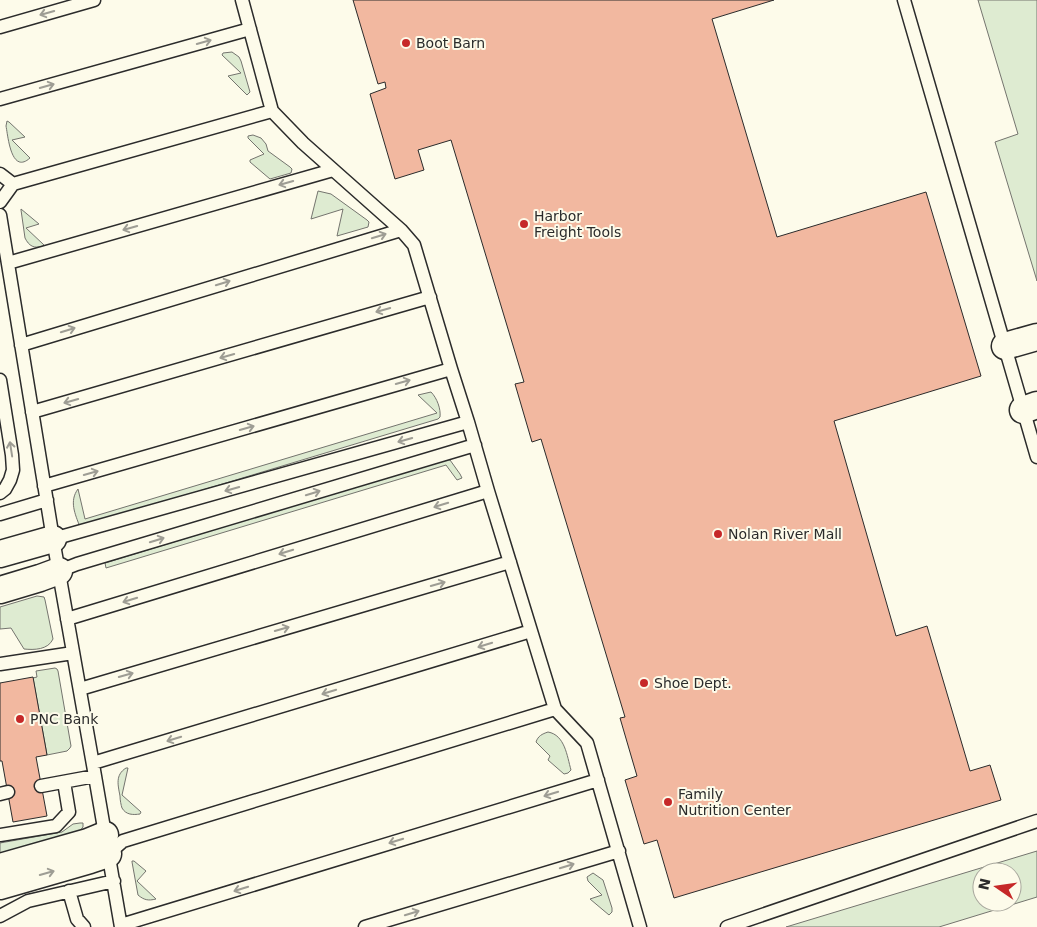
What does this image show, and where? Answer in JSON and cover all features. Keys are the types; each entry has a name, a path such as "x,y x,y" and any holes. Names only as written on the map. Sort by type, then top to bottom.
{"street":[{"path":"1005,346 1037,337"},
{"path":"0,554 61,537"},
{"path":"0,590 68,567"},
{"path":"0,867 88,842 112,844"},
{"path":"0,886 90,860 112,844"}],"lane":[{"path":"0,26 94,0"},
{"path":"242,0 272,110 302,144 401,230 414,245 555,709 587,743 640,927"},
{"path":"904,0 1005,346 1030,407 1037,457"},
{"path":"0,99 250,29"},
{"path":"0,202 13,184 272,110"},
{"path":"8,263 333,170"},
{"path":"0,174 13,184"},
{"path":"0,215 8,263 5,286 21,345 47,500 61,537 68,567 67,619 93,762 112,844 114,881 121,926 598,780"},
{"path":"21,345 401,230"},
{"path":"32,412 430,297"},
{"path":"44,486 451,369"},
{"path":"0,380 13,470 5,489 0,493"},
{"path":"61,537 468,422"},
{"path":"68,567 475,445"},
{"path":"67,619 488,491"},
{"path":"0,514 47,500"},
{"path":"80,689 510,562"},
{"path":"93,762 532,631"},
{"path":"0,664 73,653"},
{"path":"112,844 555,709"},
{"path":"41,786 96,776"},
{"path":"0,835 56,826 69,812 64,782"},
{"path":"727,927 1037,820"},
{"path":"365,927 619,851"},
{"path":"0,916 28,901 114,881"},
{"path":"69,891 77,919 84,927"}],"green space":[{"path":"978,0 1037,0 1037,281 995,142 1018,134"},
{"path":"232,52 241,61 250,92 247,95 228,76 241,73 222,55 223,53"},
{"path":"7,121 25,137 12,140 30,158 24,162 19,162 15,158 9,145"},
{"path":"253,135 261,138 266,144 268,151 292,169 291,173 270,179 250,162 250,160 264,154 248,138 248,136"},
{"path":"318,191 331,194 367,220 369,222 368,227 337,236 343,209 311,219"},
{"path":"21,209 39,224 26,228 43,246 34,247 25,238"},
{"path":"431,392 439,407 440,417 438,419 80,527 76,517 73,503 78,489 85,519 437,413 418,395"},
{"path":"445,459 450,460 462,478 457,480 446,465 106,568 105,563"},
{"path":"37,596 44,597 53,639 51,643 44,647 24,649 11,628 0,629 0,607"},
{"path":"55,668 58,671 71,746 67,751 47,755 33,678 37,677 36,671"},
{"path":"548,732 554,734 562,742 571,770 568,773 564,774 548,760 550,756 536,742 540,736"},
{"path":"128,768 122,795 141,812 140,814 128,813 122,807 118,780 120,774"},
{"path":"83,823 83,827 79,832 0,856 0,843 62,832 73,824"},
{"path":"1037,851 1037,897 1022,902 1022,862 1001,862"},
{"path":"132,861 146,871 137,881 156,899 146,900 138,895"},
{"path":"972,871 972,912 988,912 939,927 786,927"},
{"path":"593,873 603,880 612,908 612,912 609,915 590,899 602,895 588,881 587,877"}],"building":[{"name":"Nolan River Mall","path":"353,0 774,0 712,19 777,237 926,192 981,376 834,421 896,636 927,626 970,771 990,765 1001,800 674,898 657,840 644,844 625,780 637,776 620,718 625,717 541,439 532,442 515,384 524,382 451,140 418,150 424,170 395,179 370,94 386,88 385,82 378,84"},
{"name":"PNC Bank","path":"33,677 47,755 36,757 47,816 13,822 2,761 0,761 0,683"}],"place":[{"name":"Boot Barn","path":"406,43"},
{"name":"Harbor Freight Tools","path":"524,224"},
{"name":"Nolan River Mall","path":"718,534"},
{"name":"Shoe Dept.","path":"644,683"},
{"name":"PNC Bank","path":"20,719"},
{"name":"Family Nutrition Center","path":"668,802"}]}
